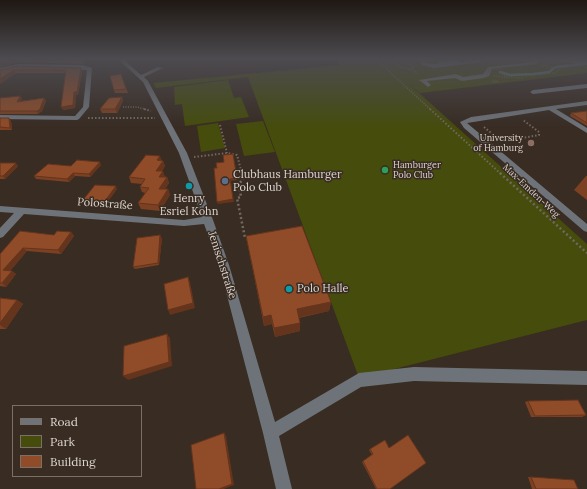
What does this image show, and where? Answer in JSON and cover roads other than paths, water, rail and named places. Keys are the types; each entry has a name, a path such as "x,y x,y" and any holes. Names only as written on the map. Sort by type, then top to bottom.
{"street":[{"path":"0,117 77,118 86,107 89,82"},
{"name":"Jenischstraße","path":"144,82 156,99 183,153 224,265 284,489"},
{"path":"424,82 428,85"},
{"path":"533,92 587,86"},
{"path":"559,89 586,104"},
{"path":"586,104 474,118 465,120 463,124 587,229"},
{"path":"550,108 587,131"},
{"name":"Polostraße","path":"0,209 184,223 208,220"},
{"path":"0,234 22,211"},
{"path":"270,433 359,380 414,374 587,378"}],"place":[{"name":"University of Hamburg","path":"531,143"},
{"name":"Hamburger Polo Club","path":"385,170"},
{"name":"Clubhaus Hamburger Polo Club","path":"225,181"},
{"name":"Henry Esriel Kohn","path":"189,186"},
{"name":"Polo Halle","path":"289,289"}]}
